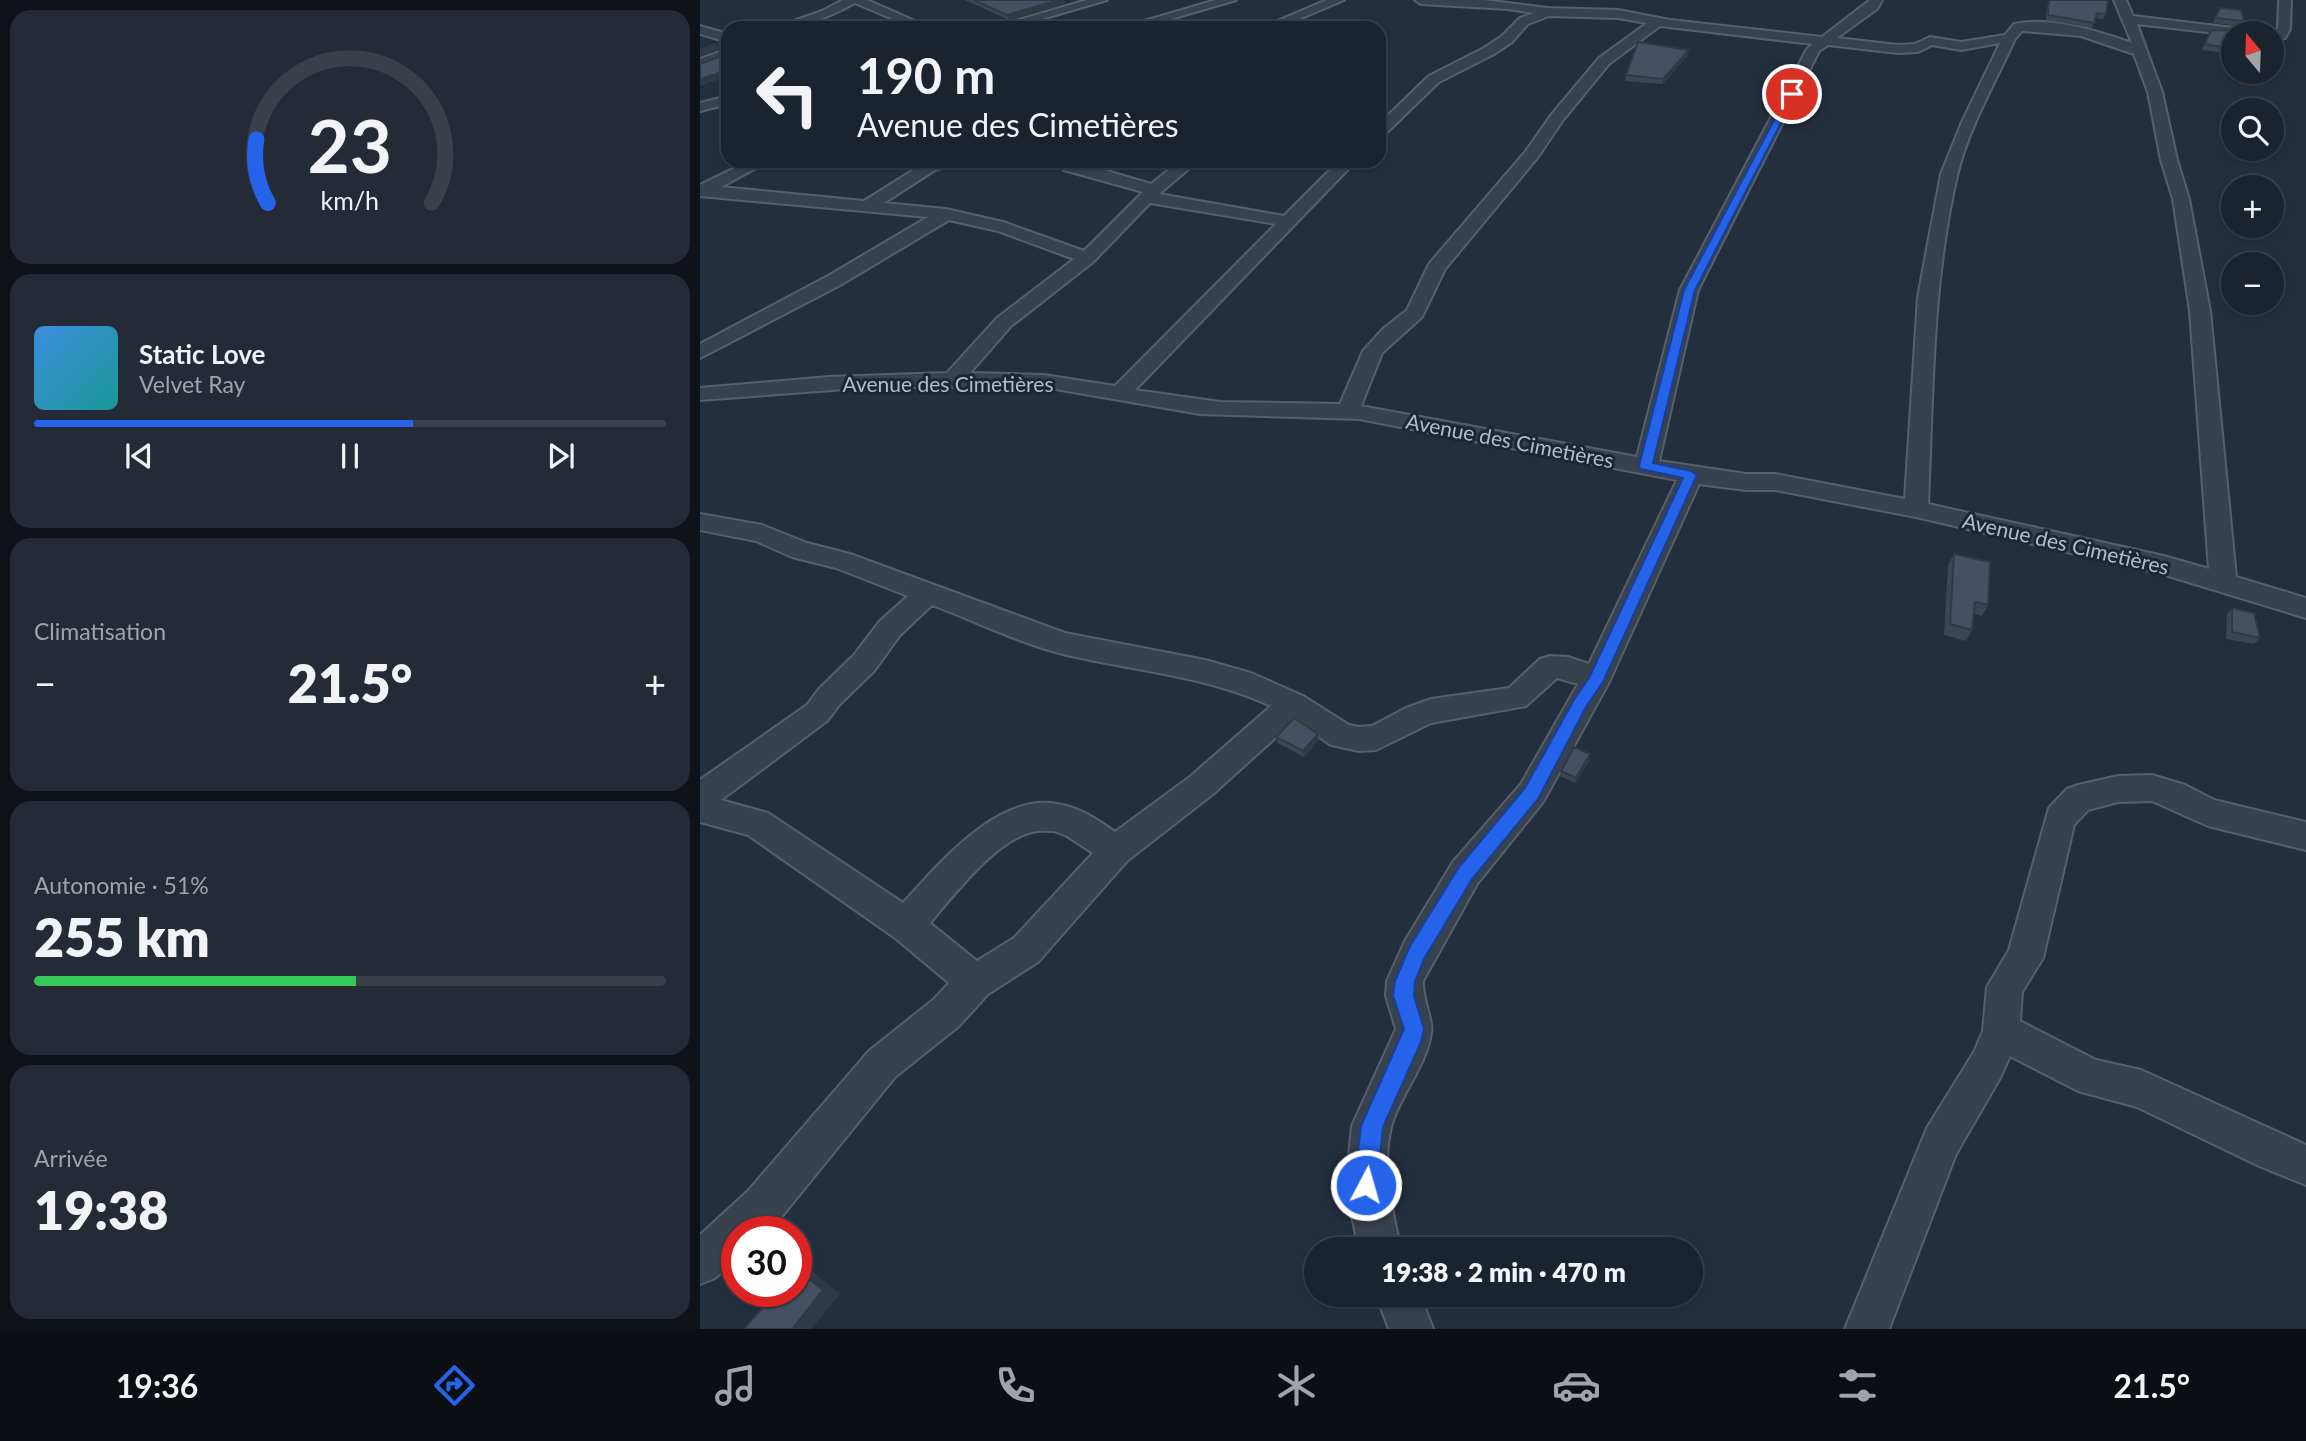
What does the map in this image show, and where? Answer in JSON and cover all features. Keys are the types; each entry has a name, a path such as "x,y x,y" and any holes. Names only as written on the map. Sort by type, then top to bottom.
{"street":[{"path":"803,21 858,1 892,0"},
{"path":"1025,21 1101,0"},
{"path":"1152,21 1230,0"},
{"path":"1421,0 1508,5 1548,12 1618,14 1657,22 1905,49 1918,48 1930,41 1957,46 2009,38"},
{"path":"1646,466 1689,290 1814,49 1873,6 1876,0"},
{"path":"2120,0 2132,24 2155,92 2169,160 2181,199 2200,311 2223,582"},
{"path":"858,1 908,21"},
{"path":"1284,21 1334,1"},
{"path":"2284,29 2288,4"},
{"path":"1386,125 1434,79 1489,51 1507,39 1524,21 1548,12"},
{"path":"1348,411 1373,352 1390,333 1415,313 1436,268 1532,154 1563,109 1604,61 1657,22"},
{"path":"2103,37 2132,24 2221,31"},
{"path":"1916,509 1928,297 1949,174 1969,122 2009,38 2016,28 2064,29 2103,37 2142,52"},
{"path":"700,30 721,36"},
{"path":"700,64 721,56"},
{"path":"709,91 721,95"},
{"path":"700,107 721,100"},
{"path":"701,191 747,168"},
{"path":"867,206 927,168"},
{"path":"1073,168 1151,194 1289,222"},
{"path":"952,380 1004,322 1087,258 1151,194 1182,168"},
{"path":"1120,393 1341,168"},
{"path":"701,191 946,214 1003,227 1087,258"},
{"path":"700,352 835,281 946,214"},
{"name":"Avenue des Cimetières","path":"700,394 839,382 1044,381 1120,393 1156,402 1202,407 1348,411 1691,475 1803,486 1916,509 2164,565 2306,608"},
{"path":"1377,1237 1366,1185 1372,1126 1411,1042 1414,1029 1404,996 1405,981 1417,953 1465,873 1532,793 1595,682 1691,475"},
{"path":"700,522 762,534 801,551 841,560 1062,643 1205,671 1251,684 1293,704 1342,736 1376,738 1416,716 1431,711 1516,698 1528,690 1550,667 1570,669 1587,675 1595,682"},
{"path":"700,797 817,713 829,696 864,663 890,628 926,594"},
{"path":"700,1263 762,1206 882,1064 946,1013 975,982 1026,950 1116,851 1202,785 1293,704"},
{"path":"1867,1329 1941,1142 1987,1065 2001,1031 2005,987 2025,958 2060,818 2078,799 2118,789 2152,788 2174,795 2208,812 2306,836"},
{"path":"700,808 757,823 906,925 975,982"},
{"path":"906,925 975,852 1000,831 1028,819 1054,817 1079,826 1116,851"},
{"path":"2001,1031 2091,1078 2141,1089 2306,1165"},
{"path":"1403,1307 1411,1329"}],"building":[{"path":"974,0 1059,0 1007,15"},
{"path":"2050,0 2108,0 2106,14 2097,13 2094,23 2048,15"},
{"path":"2220,8 2241,10 2244,21 2215,18"},
{"path":"2211,30 2221,30 2221,47 2205,44"},
{"path":"1638,42 1689,50 1663,79 1626,75"},
{"path":"721,56 721,72 700,79 700,64"},
{"path":"1954,554 1990,562 1988,605 1975,602 1972,630 1950,624"},
{"path":"2232,608 2254,613 2260,638 2232,632"},
{"path":"1294,718 1318,734 1303,751 1276,737"},
{"path":"1574,747 1590,754 1576,778 1561,771"},
{"path":"812,1281 823,1290 812,1304"},
{"path":"763,1307 809,1307 792,1329 744,1329"}],"route":[{"path":"1366,1185 1372,1126 1411,1042 1414,1029 1404,996 1405,981 1417,953 1465,873 1532,793 1595,682 1691,475 1646,466 1685,317 1689,290 1792,94"}]}
